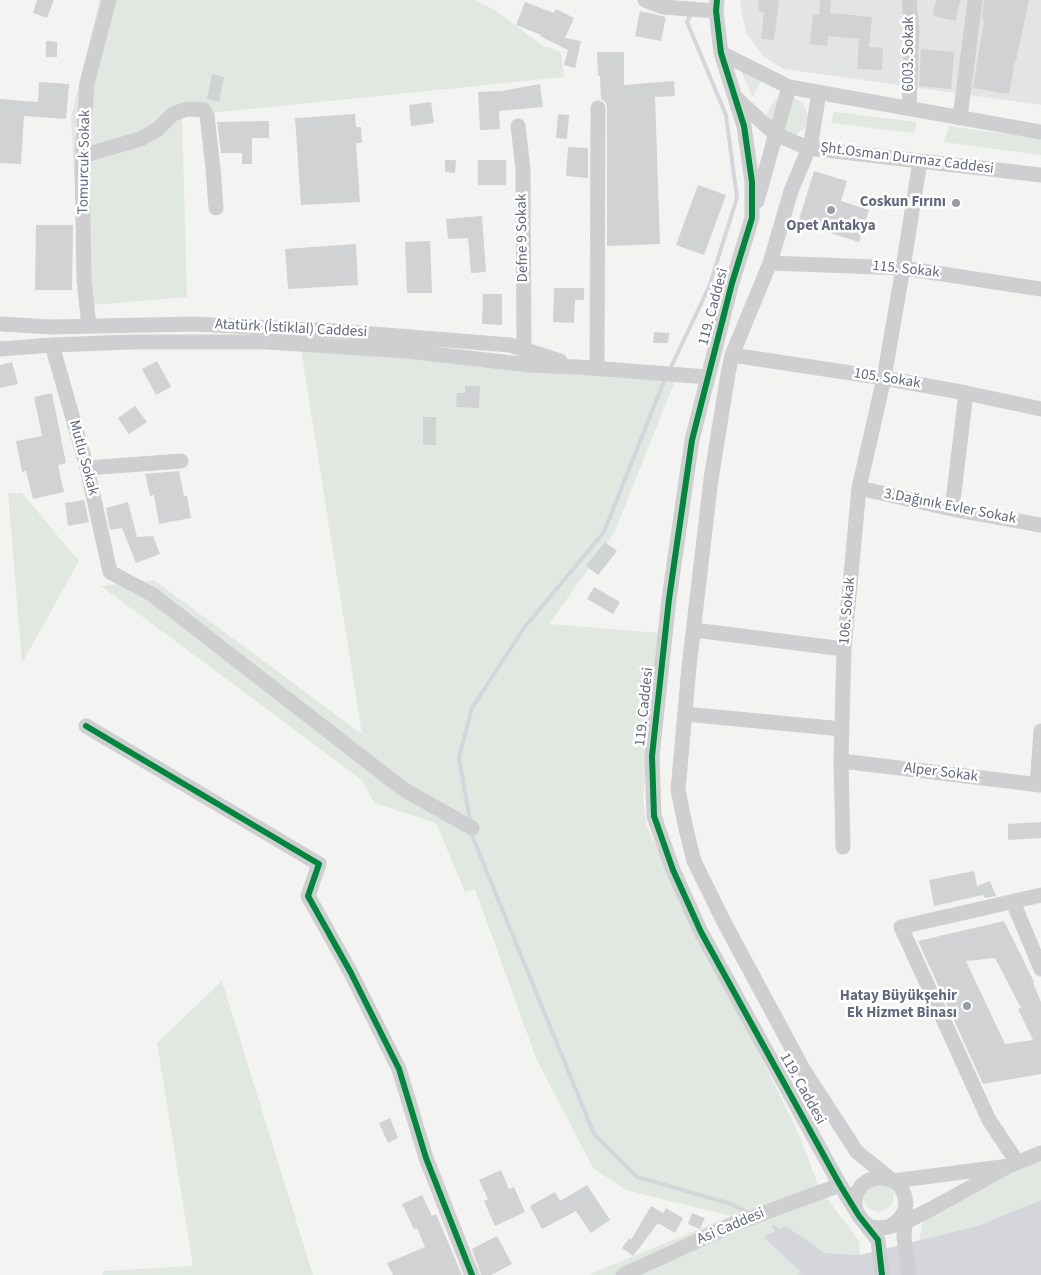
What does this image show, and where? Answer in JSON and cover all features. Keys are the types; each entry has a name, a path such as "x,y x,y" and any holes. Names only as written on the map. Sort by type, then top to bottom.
{"street":[{"name":"Tomurcuk Sokak","path":"89,326 84,280 82,156 87,83 109,0"},
{"path":"645,0 664,3 679,9 711,7"},
{"name":"6003. Sokak","path":"909,0 912,30 910,108"},
{"path":"960,118 975,0"},
{"name":"119. Caddesi","path":"711,7 721,53 744,126 752,182 752,218"},
{"path":"721,53 789,87 1041,132"},
{"name":"119. Caddesi","path":"789,87 732,283 692,440 669,599 652,756 654,816 673,870 697,925 840,1185 859,1216 878,1240 882,1275"},
{"name":"119. Caddesi","path":"819,92 811,143 791,192 770,263 732,355 711,479 678,790 694,861 724,922 803,1069 857,1152 893,1181"},
{"name":"Şht.Osman Durmaz Caddesi","path":"734,96 775,134 808,148 1041,175"},
{"path":"597,368 598,108"},
{"path":"82,156 140,139 157,130 173,114 187,109 204,110 207,116 216,208"},
{"name":"Defne 9 Sokak","path":"518,126 523,170 524,350"},
{"name":"106. Sokak","path":"843,847 841,761 844,649 859,488 884,378 920,161"},
{"name":"115. Sokak","path":"770,263 903,268 1041,289"},
{"name":"Atatürk (İstiklal) Caddesi","path":"0,324 50,327 194,324 336,331 510,345 578,367"},
{"name":"Atatürk (İstiklal) Caddesi","path":"0,349 52,345 266,342 407,351 530,365 597,368 708,377"},
{"name":"Mutlu Sokak","path":"52,345 87,468 110,572 153,596 403,789 472,828"},
{"name":"105. Sokak","path":"732,355 884,378 1041,409"},
{"path":"952,509 966,393"},
{"path":"87,468 181,461"},
{"name":"3.Dağınık Evler Sokak","path":"859,488 952,509 1041,525"},
{"path":"694,630 844,649"},
{"path":"685,714 842,729"},
{"path":"86,726 319,864 308,896 351,973 399,1069 426,1158 472,1275"},
{"path":"1039,785 1041,731"},
{"name":"Alper Sokak","path":"841,761 1039,785"},
{"path":"1013,1164 989,1120 901,927 1041,895"},
{"path":"1013,902 1041,969"},
{"path":"909,1275 905,1229 906,1202 900,1186 885,1178 869,1180 862,1185 857,1192 855,1208 864,1222 871,1227 905,1229 931,1210 1013,1164 1041,1153"},
{"path":"893,1181 1013,1164"},
{"name":"Asi Caddesi","path":"623,1275 734,1224 840,1185"},
{"path":"888,1227 901,1218 906,1202"}],"shaded area":[{"path":"100,0 474,0 495,10 543,46 561,52 564,77 182,116 187,297 81,306 71,117"},
{"path":"741,0 1041,0 1041,105 784,69 763,56 746,33 740,4"},
{"path":"738,65 767,78 759,84 753,97"},
{"path":"791,96 803,103 808,115 805,128 794,136 767,121 767,114 773,102 778,98"},
{"path":"834,112 917,122 914,133 831,123"},
{"path":"949,126 1041,139 1041,155 944,142"},
{"path":"300,343 676,378 614,533 549,624 661,633 643,799 647,827 796,1128 820,1189 859,1241 860,1255 825,1253 786,1226 763,1237 802,1273 796,1275 588,1275 731,1216 626,1190 593,1168 536,1058 475,889 465,892 436,823 374,803 362,780 101,586 154,580 362,734"},
{"path":"8,493 22,493 79,561 22,663"},
{"path":"222,981 313,1275 103,1275 103,1271 193,1266 157,1043"},
{"path":"1041,1160 1041,1200 978,1226 919,1241 923,1222 934,1210"},
{"path":"879,1181 892,1189 894,1194 892,1204 880,1212 867,1207 863,1198 864,1193"},
{"path":"1041,1200 1041,1275 796,1275 802,1273 763,1237 786,1226 825,1253 860,1255 978,1226"}],"building":[{"path":"37,0 54,0 47,18 33,13"},
{"path":"759,0 779,0 774,40 761,39 764,12 758,11"},
{"path":"820,0 831,0 830,13 872,17 869,47 883,48 882,70 857,69 859,39 828,36 827,46 810,44 813,14 819,15"},
{"path":"936,0 960,0 956,21 933,16"},
{"path":"984,0 1029,0 1009,94 973,88 984,20 982,20"},
{"path":"525,2 554,13 556,9 574,18 565,38 581,41 575,68 564,65 568,50 541,35 516,25"},
{"path":"640,11 666,17 661,41 635,36"},
{"path":"46,41 57,42 57,57 46,57"},
{"path":"921,49 954,52 951,89 919,86"},
{"path":"597,52 624,52 624,85 674,81 675,96 655,97 660,244 607,246 607,108 606,103 601,99"},
{"path":"212,74 224,77 219,102 207,99"},
{"path":"39,82 69,84 66,119 24,116 21,164 0,163 0,99 38,102"},
{"path":"540,84 543,107 499,111 500,129 480,130 478,92 501,91"},
{"path":"431,102 434,123 411,126 409,105"},
{"path":"355,114 356,127 361,127 362,143 356,143 360,202 301,205 295,118"},
{"path":"558,114 569,115 567,139 556,138"},
{"path":"269,121 269,138 252,138 252,164 242,164 242,153 221,153 217,122"},
{"path":"568,147 588,148 588,178 566,176"},
{"path":"445,160 456,160 455,173 445,172"},
{"path":"478,160 506,160 506,185 478,185"},
{"path":"814,171 847,181 841,201 869,210 859,242 798,223"},
{"path":"698,185 726,195 704,255 676,245"},
{"path":"482,216 486,272 471,273 468,238 448,239 446,219"},
{"path":"36,225 73,225 72,290 35,290"},
{"path":"430,241 432,293 407,293 405,242"},
{"path":"356,244 358,285 288,289 285,249"},
{"path":"554,288 584,288 584,300 575,300 574,323 553,322"},
{"path":"483,294 502,294 502,325 482,324"},
{"path":"654,332 669,333 668,343 653,343"},
{"path":"157,361 171,387 156,395 142,369"},
{"path":"12,362 18,384 0,388 0,365"},
{"path":"465,386 480,386 479,408 456,407 457,393 465,393"},
{"path":"52,393 66,463 58,465 64,492 33,499 26,471 22,472 16,441 42,436 34,397"},
{"path":"135,406 147,422 129,434 118,418"},
{"path":"423,417 436,417 436,445 423,445"},
{"path":"179,471 184,496 187,496 191,518 159,524 154,495 150,496 145,474"},
{"path":"84,500 89,522 68,526 65,503"},
{"path":"128,502 137,537 153,536 160,554 136,563 122,528 110,530 106,508"},
{"path":"605,542 617,551 598,575 586,566"},
{"path":"594,587 620,602 613,614 587,599"},
{"path":"1041,822 1041,838 1008,840 1008,824"},
{"path":"974,871 977,886 990,881 996,896 985,898 983,895 934,906 929,880"},
{"name":"Hatay Büyükşehir Ek Hizmet Binası","path":"1004,921 1034,982 1041,1002 1041,1074 983,1084 918,941","holes":["995,958 1021,1008 1018,1009 1033,1040 1005,1044 966,961"]},
{"path":"390,1118 398,1138 388,1143 379,1123"},
{"path":"501,1170 509,1189 514,1187 525,1212 495,1226 484,1201 488,1199 479,1180"},
{"path":"587,1185 610,1220 591,1233 576,1211 542,1229 530,1206 555,1192 560,1201"},
{"path":"422,1195 432,1216 436,1214 462,1275 393,1275 387,1263 425,1247 417,1228 414,1229 402,1204"},
{"path":"651,1206 663,1213 666,1208 683,1218 675,1233 658,1223 633,1256 622,1248 629,1238 631,1240"},
{"path":"692,1213 705,1218 700,1229 688,1224"},
{"path":"497,1236 512,1264 491,1275 481,1275 472,1249"}],"waterway":[{"path":"671,367 709,287 737,198 726,115 687,22 691,14"},
{"path":"470,821 459,757 472,708 524,628 604,532 664,381"},
{"path":"472,830 473,838 594,1134 637,1177 731,1204 748,1213"},
{"path":"774,1227 778,1230"}],"cycle path":[{"path":"717,0 716,11 721,53 744,126 752,182 752,218 732,283 692,440 669,599 652,756 654,816 673,870 701,932 840,1185 859,1216 878,1240 882,1275"},
{"path":"86,726 319,864 308,896 351,973 399,1069 426,1158 472,1275"}],"place":[{"name":"Coskun Fırını","path":"956,203"},
{"name":"Opet Antakya","path":"831,210"},
{"name":"Hatay Büyükşehir Ek Hizmet Binası","path":"967,1006"}]}
